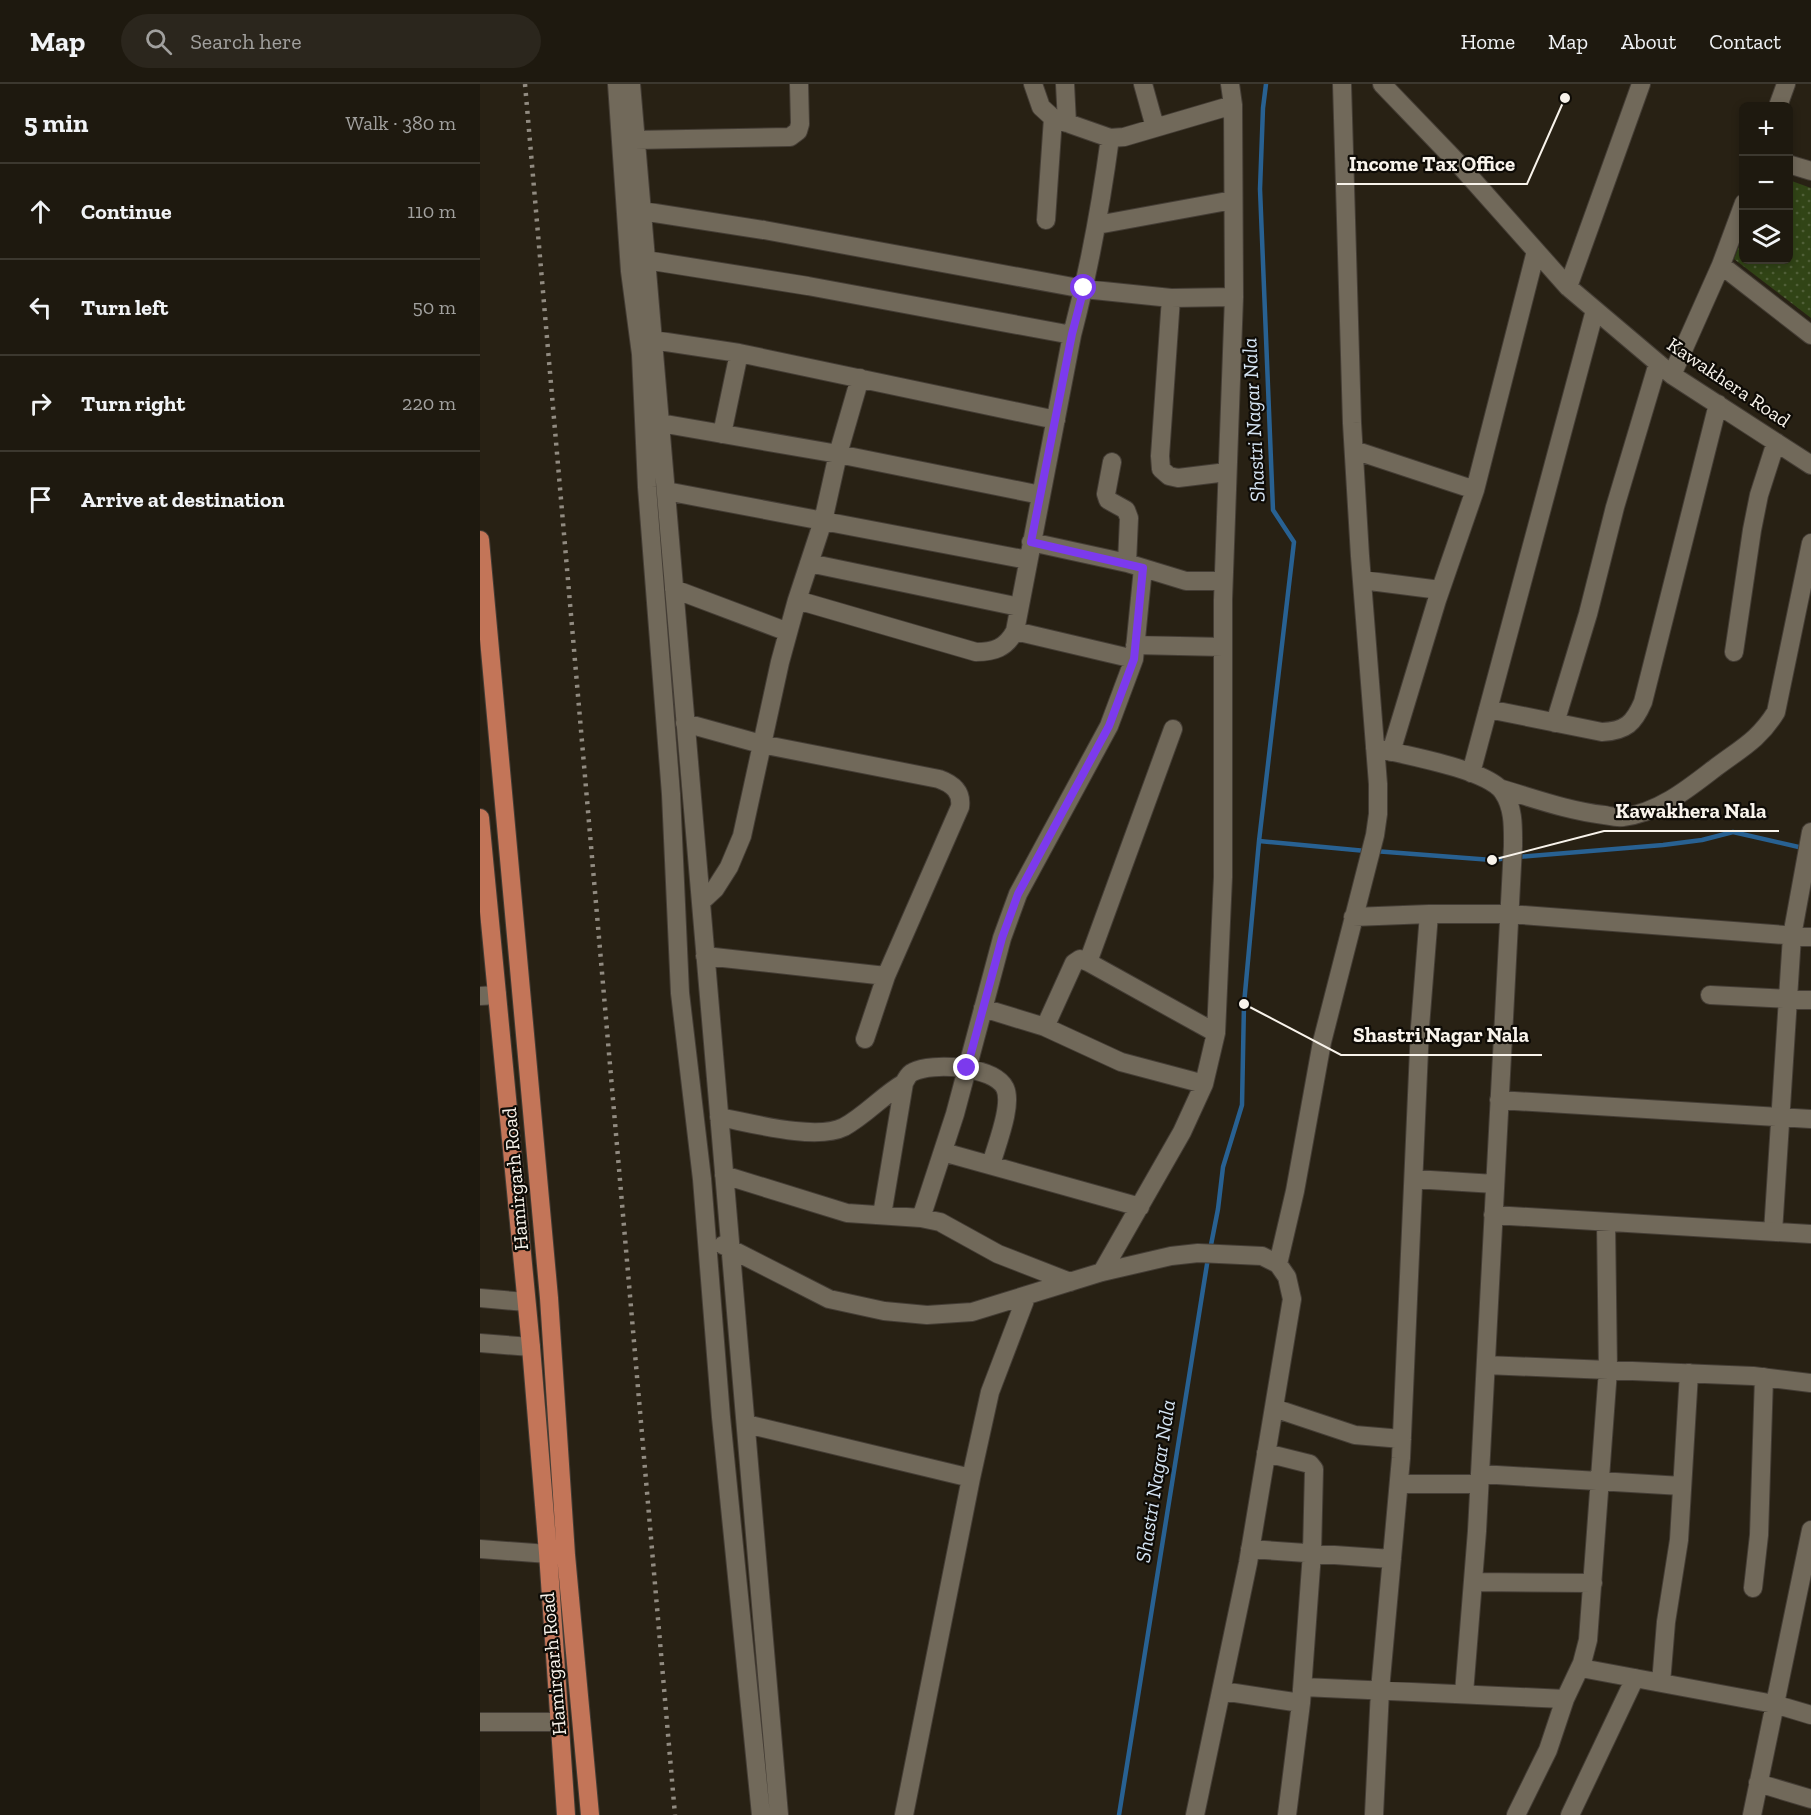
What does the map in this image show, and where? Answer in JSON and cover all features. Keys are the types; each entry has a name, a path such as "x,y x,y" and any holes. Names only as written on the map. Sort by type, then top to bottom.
{"main road":[{"name":"Hamirgarh Road","path":"480,540 549,1299 566,1555 590,1815"},
{"name":"Hamirgarh Road","path":"480,818 488,996 531,1347 566,1815"}],"street":[{"path":"617,84 630,271 641,354 648,498 671,794 680,993 708,1237 722,1417 761,1815"},
{"path":"631,84 779,1815"},
{"path":"635,140 790,137 798,131 800,124 798,84"},
{"path":"1033,84 1041,107 1060,121 1110,138 1124,137 1233,105"},
{"path":"1046,220 1065,84"},
{"path":"1143,84 1155,127"},
{"path":"1102,1272 1179,1139 1204,1084 1216,1033 1222,877 1223,581 1234,297 1233,105 1230,84"},
{"path":"1342,84 1354,450 1362,580 1383,750"},
{"name":"Kawakhera Road","path":"1382,84 1456,161 1568,287 1672,375 1811,465"},
{"path":"1568,287 1641,84"},
{"path":"1779,102 1786,84"},
{"path":"797,600 976,652 990,652 1010,642 1015,631 1072,334 1084,288 1110,138"},
{"path":"1793,166 1811,171"},
{"path":"1096,225 1233,200"},
{"path":"1672,375 1721,265 1741,210"},
{"path":"642,211 764,230 1084,288 1171,298 1234,297"},
{"path":"1278,1264 1295,1191 1322,1042 1374,835 1383,750 1475,490 1536,251"},
{"path":"646,260 808,286 1072,334"},
{"path":"1721,265 1811,335"},
{"path":"1171,298 1161,469 1170,476 1178,478 1227,472"},
{"path":"1471,773 1595,310"},
{"path":"653,340 739,353 1056,420"},
{"path":"722,434 739,353"},
{"path":"1555,723 1658,363"},
{"path":"701,902 715,889 729,867 742,836 788,632 823,520 838,454 860,378"},
{"path":"1488,709 1602,732 1611,732 1629,725 1636,717 1643,702 1718,404"},
{"path":"660,423 838,454 1041,495"},
{"path":"1734,652 1752,530 1759,495 1776,442"},
{"path":"1354,450 1475,490"},
{"path":"921,1218 943,1152 1002,938 1018,894 1109,726 1134,652 1135,566 1126,510 1108,500 1106,494 1112,462"},
{"path":"666,491 823,520 1135,566 1186,581 1223,581"},
{"path":"1383,750 1471,773 1485,778 1502,789 1584,813 1622,818 1652,809 1680,794 1694,782 1743,750 1761,733 1776,712 1811,543"},
{"path":"809,562 1019,607"},
{"path":"1362,580 1440,590"},
{"path":"674,589 788,632"},
{"path":"1015,631 1134,652 1222,647"},
{"path":"686,723 761,744 939,779 947,782 959,792 960,807 886,976 866,1039"},
{"path":"1089,962 1173,729"},
{"path":"1464,1693 1480,1479 1513,846 1513,820 1502,789"},
{"path":"1773,1232 1792,936 1811,832"},
{"path":"1374,1815 1380,1690 1402,1439 1419,1027 1429,914"},
{"path":"1353,917 1509,914 1811,937"},
{"path":"705,956 886,976"},
{"path":"1045,1027 1074,963 1080,959 1216,1033"},
{"path":"1710,995 1811,1000"},
{"path":"983,1008 1045,1027 1121,1062 1204,1084"},
{"path":"882,1215 904,1083 909,1074 924,1068 967,1068 996,1078 1004,1086 1006,1110 992,1165"},
{"path":"719,1117 810,1133 828,1132 842,1128 855,1120 887,1093 904,1083"},
{"path":"1499,1100 1811,1119"},
{"path":"943,1152 1140,1207"},
{"path":"724,1174 847,1213 921,1218 940,1222 998,1254 1071,1282"},
{"path":"1414,1179 1495,1184"},
{"path":"1493,1215 1811,1234"},
{"path":"1515,1815 1548,1750 1565,1699 1581,1668 1588,1640 1608,1370 1606,1222"},
{"path":"708,1237 829,1299 884,1311 927,1315 972,1312 1102,1272 1171,1256 1198,1253 1242,1254 1262,1256 1278,1264 1287,1277 1292,1299 1250,1550 1195,1815"},
{"path":"904,1815 970,1478 990,1392 1028,1295"},
{"path":"480,1298 526,1302"},
{"path":"480,1342 531,1347"},
{"path":"1486,1365 1764,1377 1811,1383"},
{"path":"1660,1683 1678,1540 1689,1373"},
{"path":"1754,1588 1759,1534 1764,1377"},
{"path":"1274,1408 1355,1435 1402,1439"},
{"path":"746,1424 970,1478"},
{"path":"1266,1453 1314,1467 1312,1553 1302,1695 1287,1815"},
{"path":"1399,1484 1480,1479 1600,1481 1682,1486"},
{"path":"1752,1815 1774,1704 1808,1561 1811,1530"},
{"path":"480,1549 566,1555"},
{"path":"1250,1550 1392,1559"},
{"path":"1473,1582 1593,1583"},
{"path":"1581,1668 1774,1704 1811,1715"},
{"path":"1569,1815 1635,1678"},
{"path":"1222,1690 1302,1695 1380,1690 1565,1699"},
{"path":"480,1722 559,1722"},
{"path":"1758,1783 1811,1799"}],"green space":[{"path":"1793,181 1811,188 1811,318 1741,264 1793,264"},
{"path":"1739,246 1739,263 1734,259"}],"waterway":[{"name":"Shastri Nagar Nala","path":"1210,1250 1223,1167 1242,1105 1244,1004 1259,841 1294,542 1273,510 1260,189 1266,84"},
{"path":"1518,857 1663,845 1702,840 1733,832 1803,848"},
{"path":"1259,841 1366,851"},
{"path":"1374,851 1492,860 1509,858"},
{"name":"Shastri Nagar Nala","path":"1119,1815 1208,1258"}],"railway":[{"path":"525,84 675,1815"}],"place":[{"name":"Income Tax Office","path":"1565,98"},
{"name":"Kawakhera Nala","path":"1492,860"},
{"name":"Shastri Nagar Nala","path":"1244,1004"}],"route":[{"path":"967,1068 1002,938 1018,894 1109,726 1134,659 1143,568 1031,542 1072,334 1084,288"}]}
